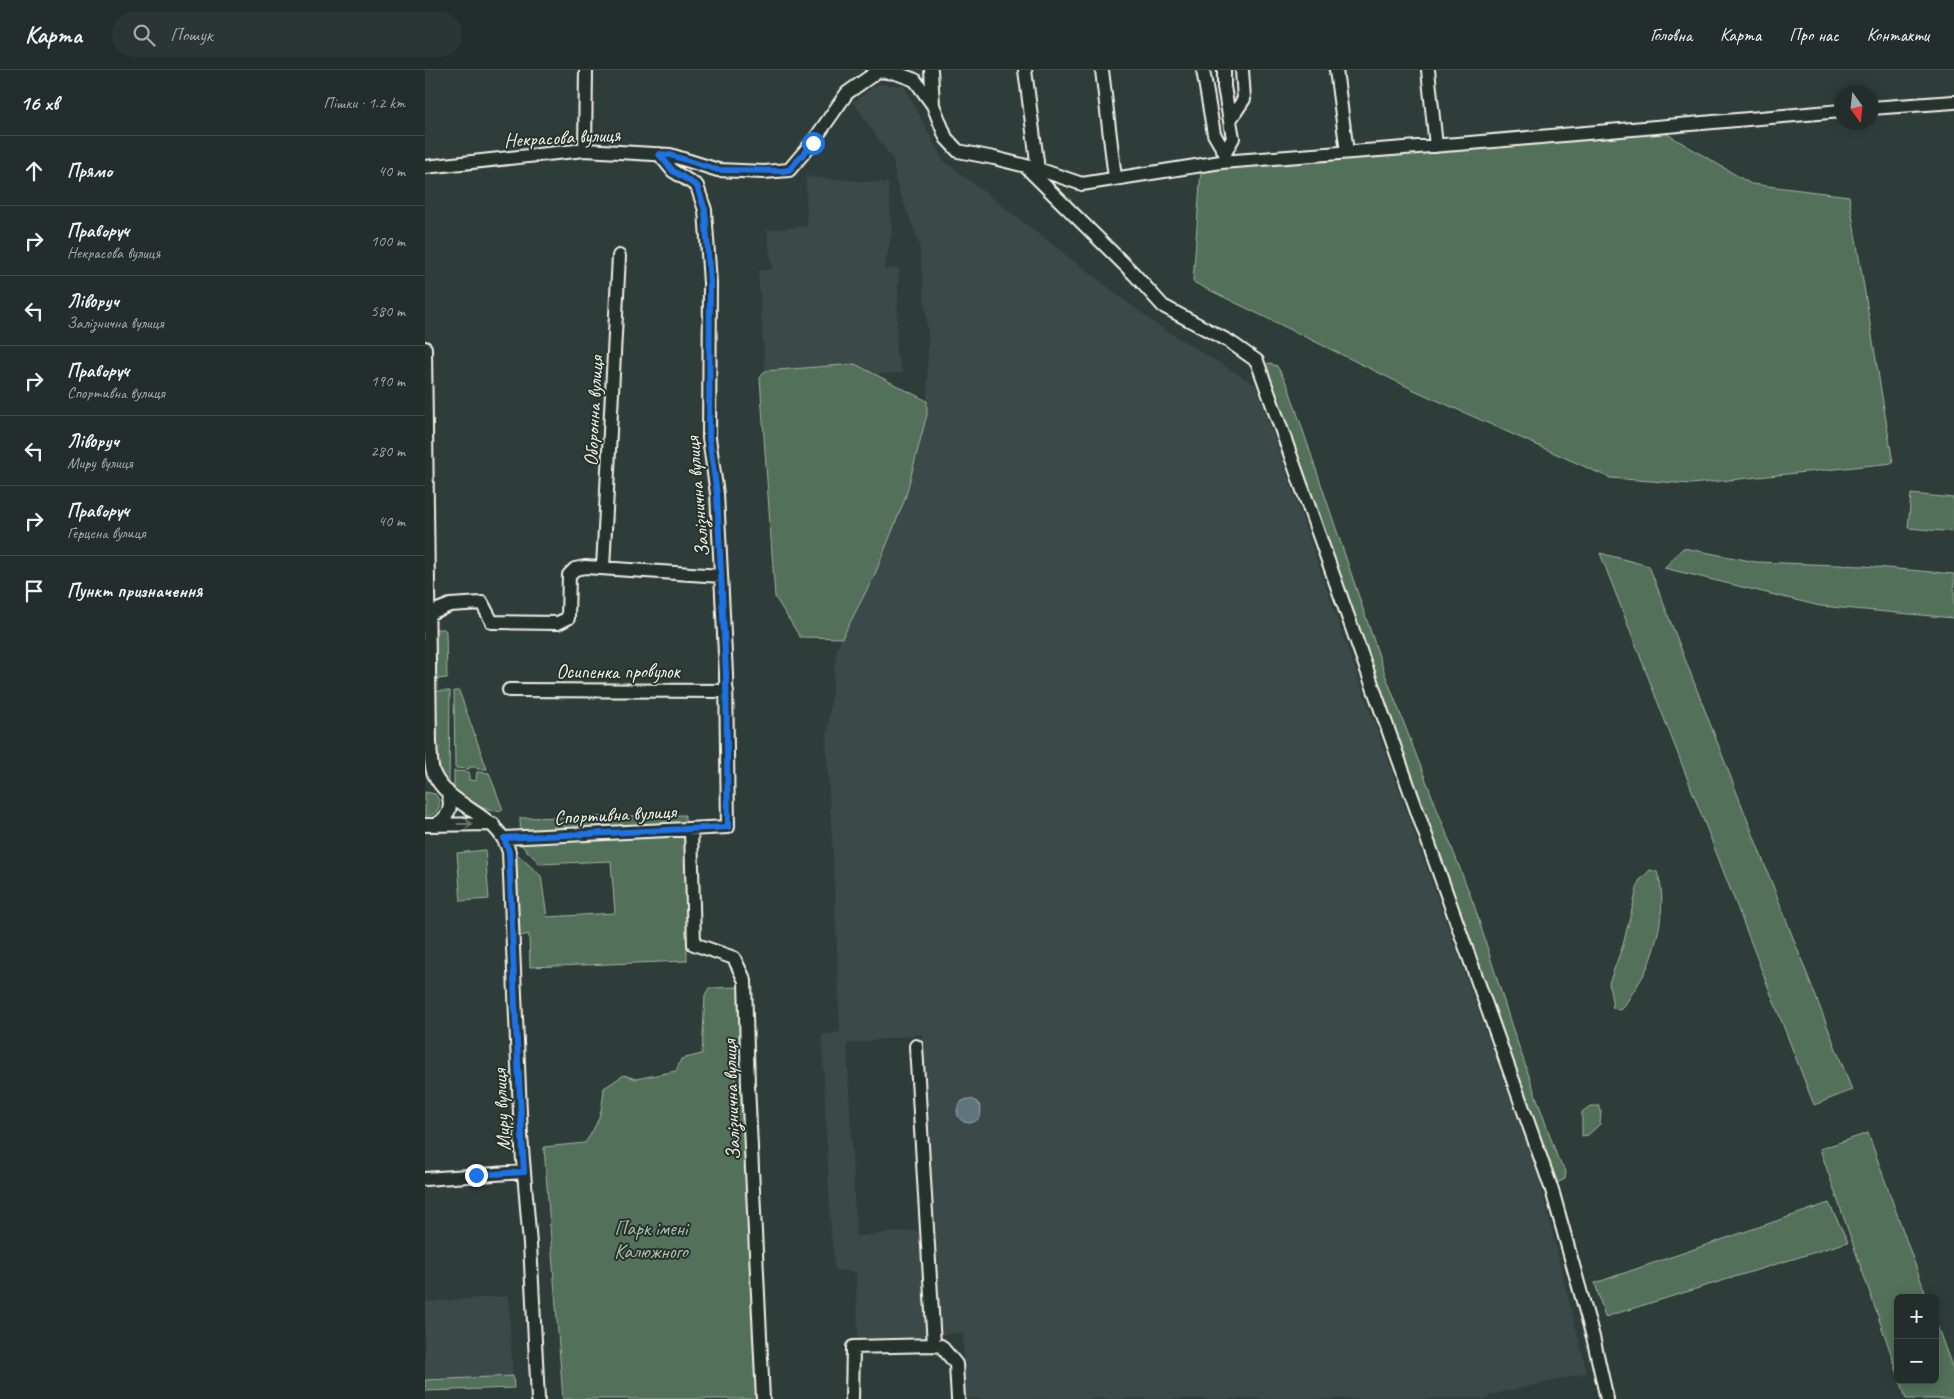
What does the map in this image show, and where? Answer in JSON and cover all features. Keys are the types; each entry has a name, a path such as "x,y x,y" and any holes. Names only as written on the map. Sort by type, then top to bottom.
{"street":[{"path":"585,150 586,70"},
{"path":"911,78 923,73 925,70"},
{"path":"931,70 933,105"},
{"path":"1025,70 1038,169"},
{"path":"1102,70 1115,178"},
{"path":"1203,70 1214,134 1225,157"},
{"path":"1224,70 1224,87 1233,138 1225,157"},
{"path":"1230,120 1244,99 1242,70"},
{"path":"1336,70 1347,152"},
{"path":"1427,70 1436,146"},
{"path":"869,73 878,71 896,73 915,80 933,105 946,138 958,151 1024,165 1082,184 1225,157 1436,146 1834,112"},
{"name":"Некрасова вулиця","path":"425,167 585,150 670,155 718,170 763,172 789,170 813,143 847,93 869,73"},
{"path":"1879,107 1954,102"},
{"name":"Залізнична вулиця","path":"659,154 673,171 697,186 705,210 710,283 709,438 717,494 727,691 728,827"},
{"path":"1024,165 1135,274 1163,306 1230,342 1257,361 1552,1190 1593,1337 1607,1399"},
{"name":"Оборонна вулиця","path":"603,568 619,256"},
{"path":"425,348 427,692 433,772 450,798 450,808 446,817 431,825"},
{"path":"427,614 450,604 482,603 492,622 558,623 568,618 569,575 575,569 585,567 721,576"},
{"name":"Осипенка провулок","path":"509,690 727,691"},
{"path":"425,780 434,780 444,787"},
{"name":"Миру вулиця","path":"444,787 460,803 493,824 504,838 509,852 515,1005 538,1399"},
{"path":"431,825 493,824"},
{"name":"Спортивна вулиця","path":"504,838 728,827"},
{"name":"Залізнична вулиця","path":"691,829 694,944 734,958 745,981 763,1399"},
{"path":"916,1046 934,1344"},
{"path":"425,1179 524,1172"},
{"path":"851,1399 853,1347 934,1344 941,1346 955,1364 958,1399"}],"shaded area":[{"path":"878,84 904,86 943,160 1157,325 1256,385 1342,633 1539,1179 1587,1373 1490,1395 1488,1399 964,1399 963,1332 938,1335 922,1034 847,1044 856,1236 922,1230 931,1336 858,1339 856,1273 835,1270 831,1235 822,1035 840,1032 834,872 826,744 837,647 875,574 927,414 928,335 919,243 896,182 893,160 853,102"},
{"path":"806,177 888,183 892,232 884,270 899,268 896,352 903,373 877,374 855,364 765,371 758,271 772,269 767,230 807,226"},
{"path":"508,1296 513,1376 425,1380 425,1302"}],"green space":[{"path":"1662,131 1751,184 1849,196 1893,463 1691,484 1610,478 1414,390 1193,282 1201,170 1221,162"},
{"path":"1269,363 1277,366 1288,386 1385,674 1474,905 1511,1024 1558,1159 1566,1171 1565,1179 1557,1183 1552,1178 1264,366"},
{"path":"855,364 927,401 927,414 905,499 875,574 842,638 800,637 775,597 760,378 765,371"},
{"path":"1911,494 1954,498 1954,532 1908,528"},
{"path":"1683,548 1756,562 1864,566 1954,574 1954,618 1820,606 1664,568"},
{"path":"1600,553 1649,566 1852,1090 1814,1105"},
{"path":"435,630 446,631 447,678 437,679"},
{"path":"435,691 450,691 449,787 438,771"},
{"path":"454,691 459,691 487,769 477,769 477,767 469,767 469,769 455,768"},
{"path":"454,771 469,772 469,780 476,781 477,772 489,773 503,810 497,811 484,808 454,791"},
{"path":"425,792 435,794 439,805 436,812 425,816"},
{"path":"685,815 687,961 530,967 529,934 517,937 515,852 541,876 547,917 615,913 611,861 540,864 521,845 520,818"},
{"path":"485,850 489,899 461,901 457,853"},
{"path":"1650,870 1657,872 1662,895 1658,933 1645,973 1620,1010 1613,1008 1609,983 1623,945 1639,881"},
{"name":"Парк імені Калюжного","path":"741,987 743,1046 730,1056 737,1083 744,1085 759,1399 563,1399 544,1147 585,1143 599,1117 604,1088 624,1075 636,1079 676,1071 681,1059 702,1054 705,995 709,988"},
{"path":"1590,1106 1599,1106 1601,1111 1600,1124 1588,1135 1582,1136 1582,1112"},
{"path":"1868,1133 1926,1294 1894,1294 1894,1362 1820,1149"},
{"path":"1829,1203 1848,1242 1605,1317 1595,1283"},
{"path":"1939,1331 1954,1372 1954,1399 1906,1399 1901,1384 1939,1384"},
{"path":"513,1376 514,1388 425,1391 425,1380"}],"water":[{"path":"969,1099 974,1100 980,1106 980,1116 974,1122 969,1123 964,1122 958,1116 957,1111 958,1106 964,1100"}],"route":[{"path":"476,1175 524,1172 509,852 504,838 728,827 726,674 717,494 709,438 710,283 705,210 697,186 673,171 659,154 670,155 718,170 782,171 789,170 813,143"}]}
